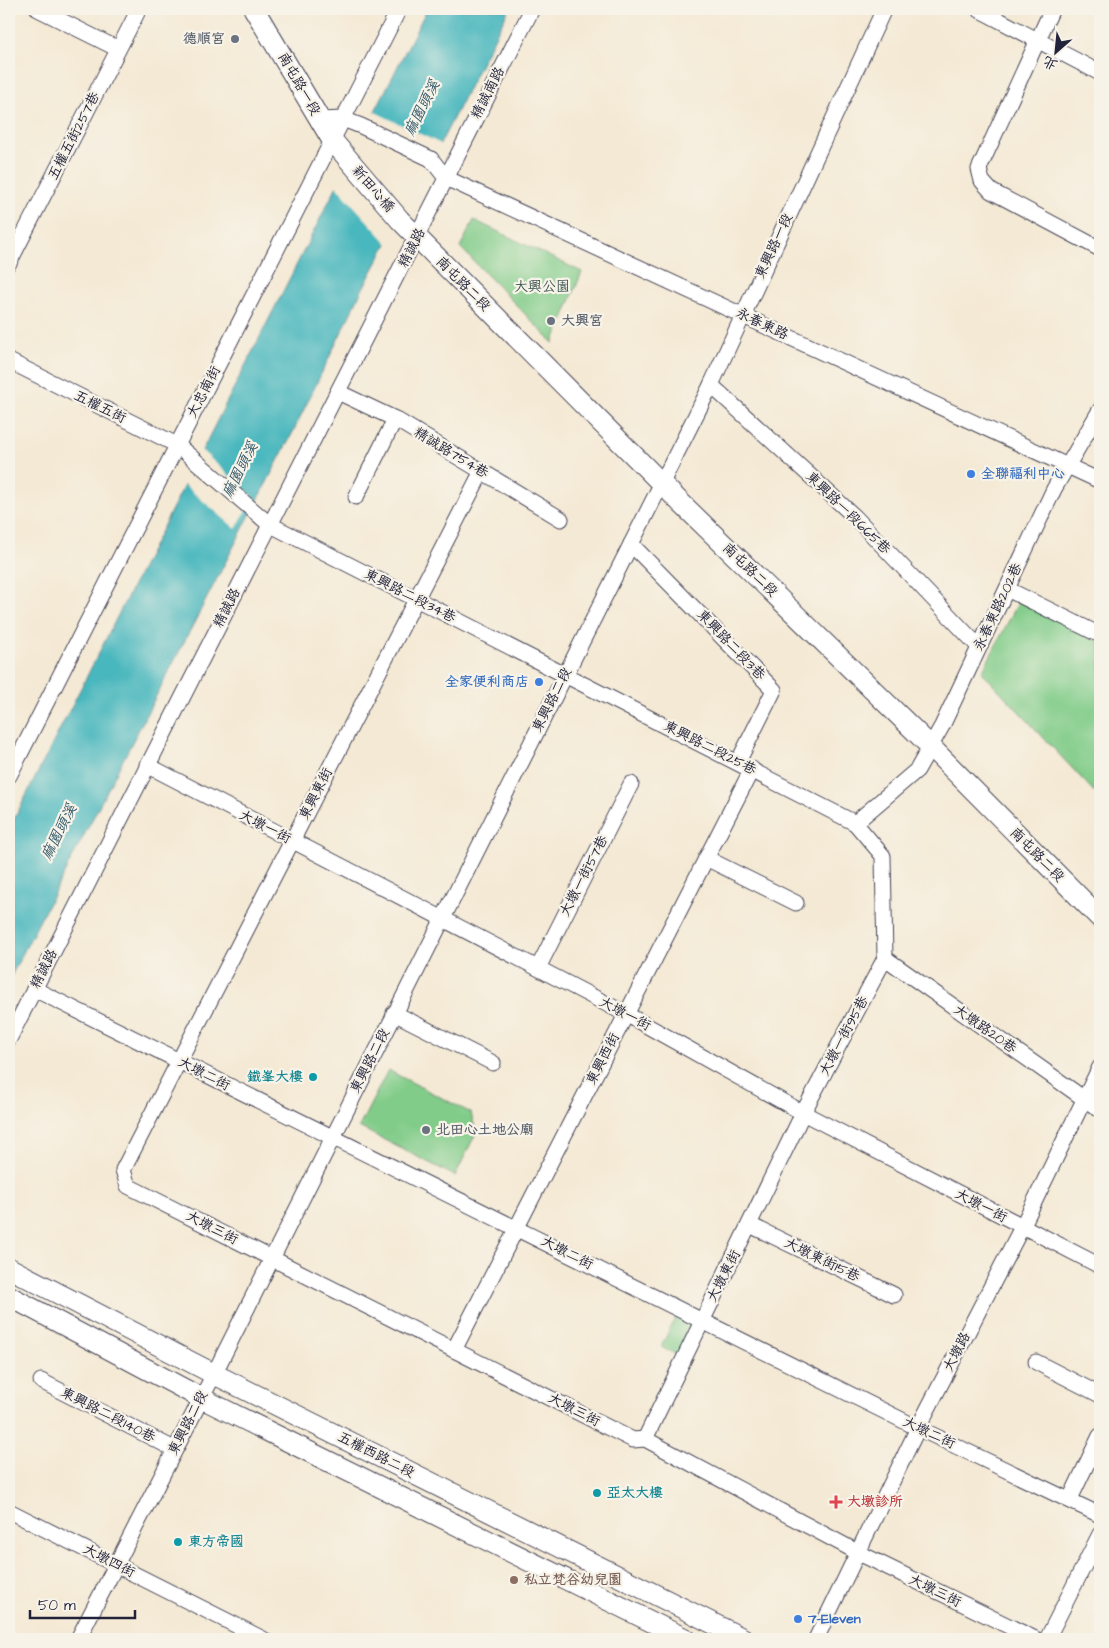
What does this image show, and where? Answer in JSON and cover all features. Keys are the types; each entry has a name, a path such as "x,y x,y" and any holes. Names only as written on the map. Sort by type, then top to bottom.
{"main road":[{"name":"南屯路一段","path":"254,9 332,140 345,158"},
{"name":"新田心橋","path":"345,158 400,220"},
{"name":"南屯路二段","path":"400,220 1100,918"},
{"name":"五權西路二段","path":"9,1268 214,1374 744,1639"},
{"name":"五權西路二段","path":"9,1296 201,1398 686,1639"}],"street":[{"path":"38,9 118,50"},
{"name":"五權五街257巷","path":"9,263 139,9"},
{"name":"大忠南街","path":"9,776 400,9"},
{"name":"精誠南路","path":"446,178 532,9"},
{"name":"東興路一段","path":"661,482 711,384 884,9"},
{"path":"978,9 1100,73"},
{"path":"1052,9 979,169 982,180 990,191 1100,249"},
{"path":"320,120 343,119"},
{"name":"永春東路","path":"343,119 431,159 446,178 1100,481"},
{"name":"精誠路","path":"9,1039 446,178"},
{"name":"五權五街","path":"9,362 177,445 257,514"},
{"name":"東興路一段665巷","path":"711,384 855,517 979,648"},
{"name":"精誠路754巷","path":"338,392 395,420 561,519"},
{"name":"永春東路202巷","path":"855,823 917,770 930,748 979,648 1054,489 1100,410"},
{"path":"356,497 395,420"},
{"name":"東興東街","path":"123,1170 482,472"},
{"name":"東興路二段","path":"78,1639 214,1374 661,482"},
{"name":"東興路二段34巷","path":"257,514 269,524 565,676"},
{"name":"東興路二段3巷","path":"631,544 774,690 745,766"},
{"path":"1007,589 1100,635"},
{"name":"東興路二段25巷","path":"565,676 855,823"},
{"name":"大墩一街","path":"147,765 626,1014 803,1113 1100,1266"},
{"name":"東興西街","path":"454,1350 706,858 745,766"},
{"name":"大墩一街57巷","path":"538,968 631,784"},
{"path":"855,823 883,856 885,958"},
{"path":"706,858 796,903"},
{"name":"大墩路20巷","path":"885,958 1100,1110"},
{"name":"大墩一街95巷","path":"803,1113 885,958"},
{"name":"大墩二街","path":"34,989 332,1138 516,1227 701,1321 1100,1515"},
{"path":"394,1013 493,1063"},
{"name":"大墩路","path":"816,1639 918,1428 1022,1227 1100,1066"},
{"name":"大墩東街","path":"644,1438 750,1225 803,1113"},
{"name":"大墩三街","path":"123,1170 128,1186 633,1440 644,1438 859,1553 1034,1639"},
{"name":"大墩東街15巷","path":"750,1225 894,1296"},
{"path":"1036,1362 1100,1395"},
{"name":"東興路二段140巷","path":"41,1382 174,1449"},
{"path":"1070,1500 1100,1436"},
{"name":"大墩四街","path":"9,1511 263,1639"},
{"path":"1047,1639 1100,1534"}],"green space":[{"name":"大興公園","path":"474,220 582,272 553,343 460,247"},
{"path":"1019,601 1100,642 1100,798 982,672"},
{"path":"388,1070 471,1113 476,1133 455,1176 359,1127"},
{"path":"679,1311 699,1321 681,1357 661,1347"}],"water":[{"name":"麻園頭溪","path":"427,9 509,9 433,158 361,292 293,432 9,980 9,829"}],"pier":[{"path":"371,110 443,145 389,245 334,184"},
{"path":"200,449 253,497 236,529 182,483"}],"place":[{"name":"德順宮","path":"235,39"},
{"name":"大興宮","path":"551,321"},
{"name":"全聯福利中心","path":"971,474"},
{"name":"全家便利商店","path":"539,682"},
{"name":"鐵峯大樓","path":"313,1077"},
{"name":"北田心土地公廟","path":"426,1130"},
{"name":"亞太大樓","path":"597,1493"},
{"name":"大墩診所","path":"836,1502"},
{"name":"東方帝國","path":"178,1542"},
{"name":"私立梵谷幼兒園","path":"514,1580"},
{"name":"7-Eleven","path":"798,1619"}]}
